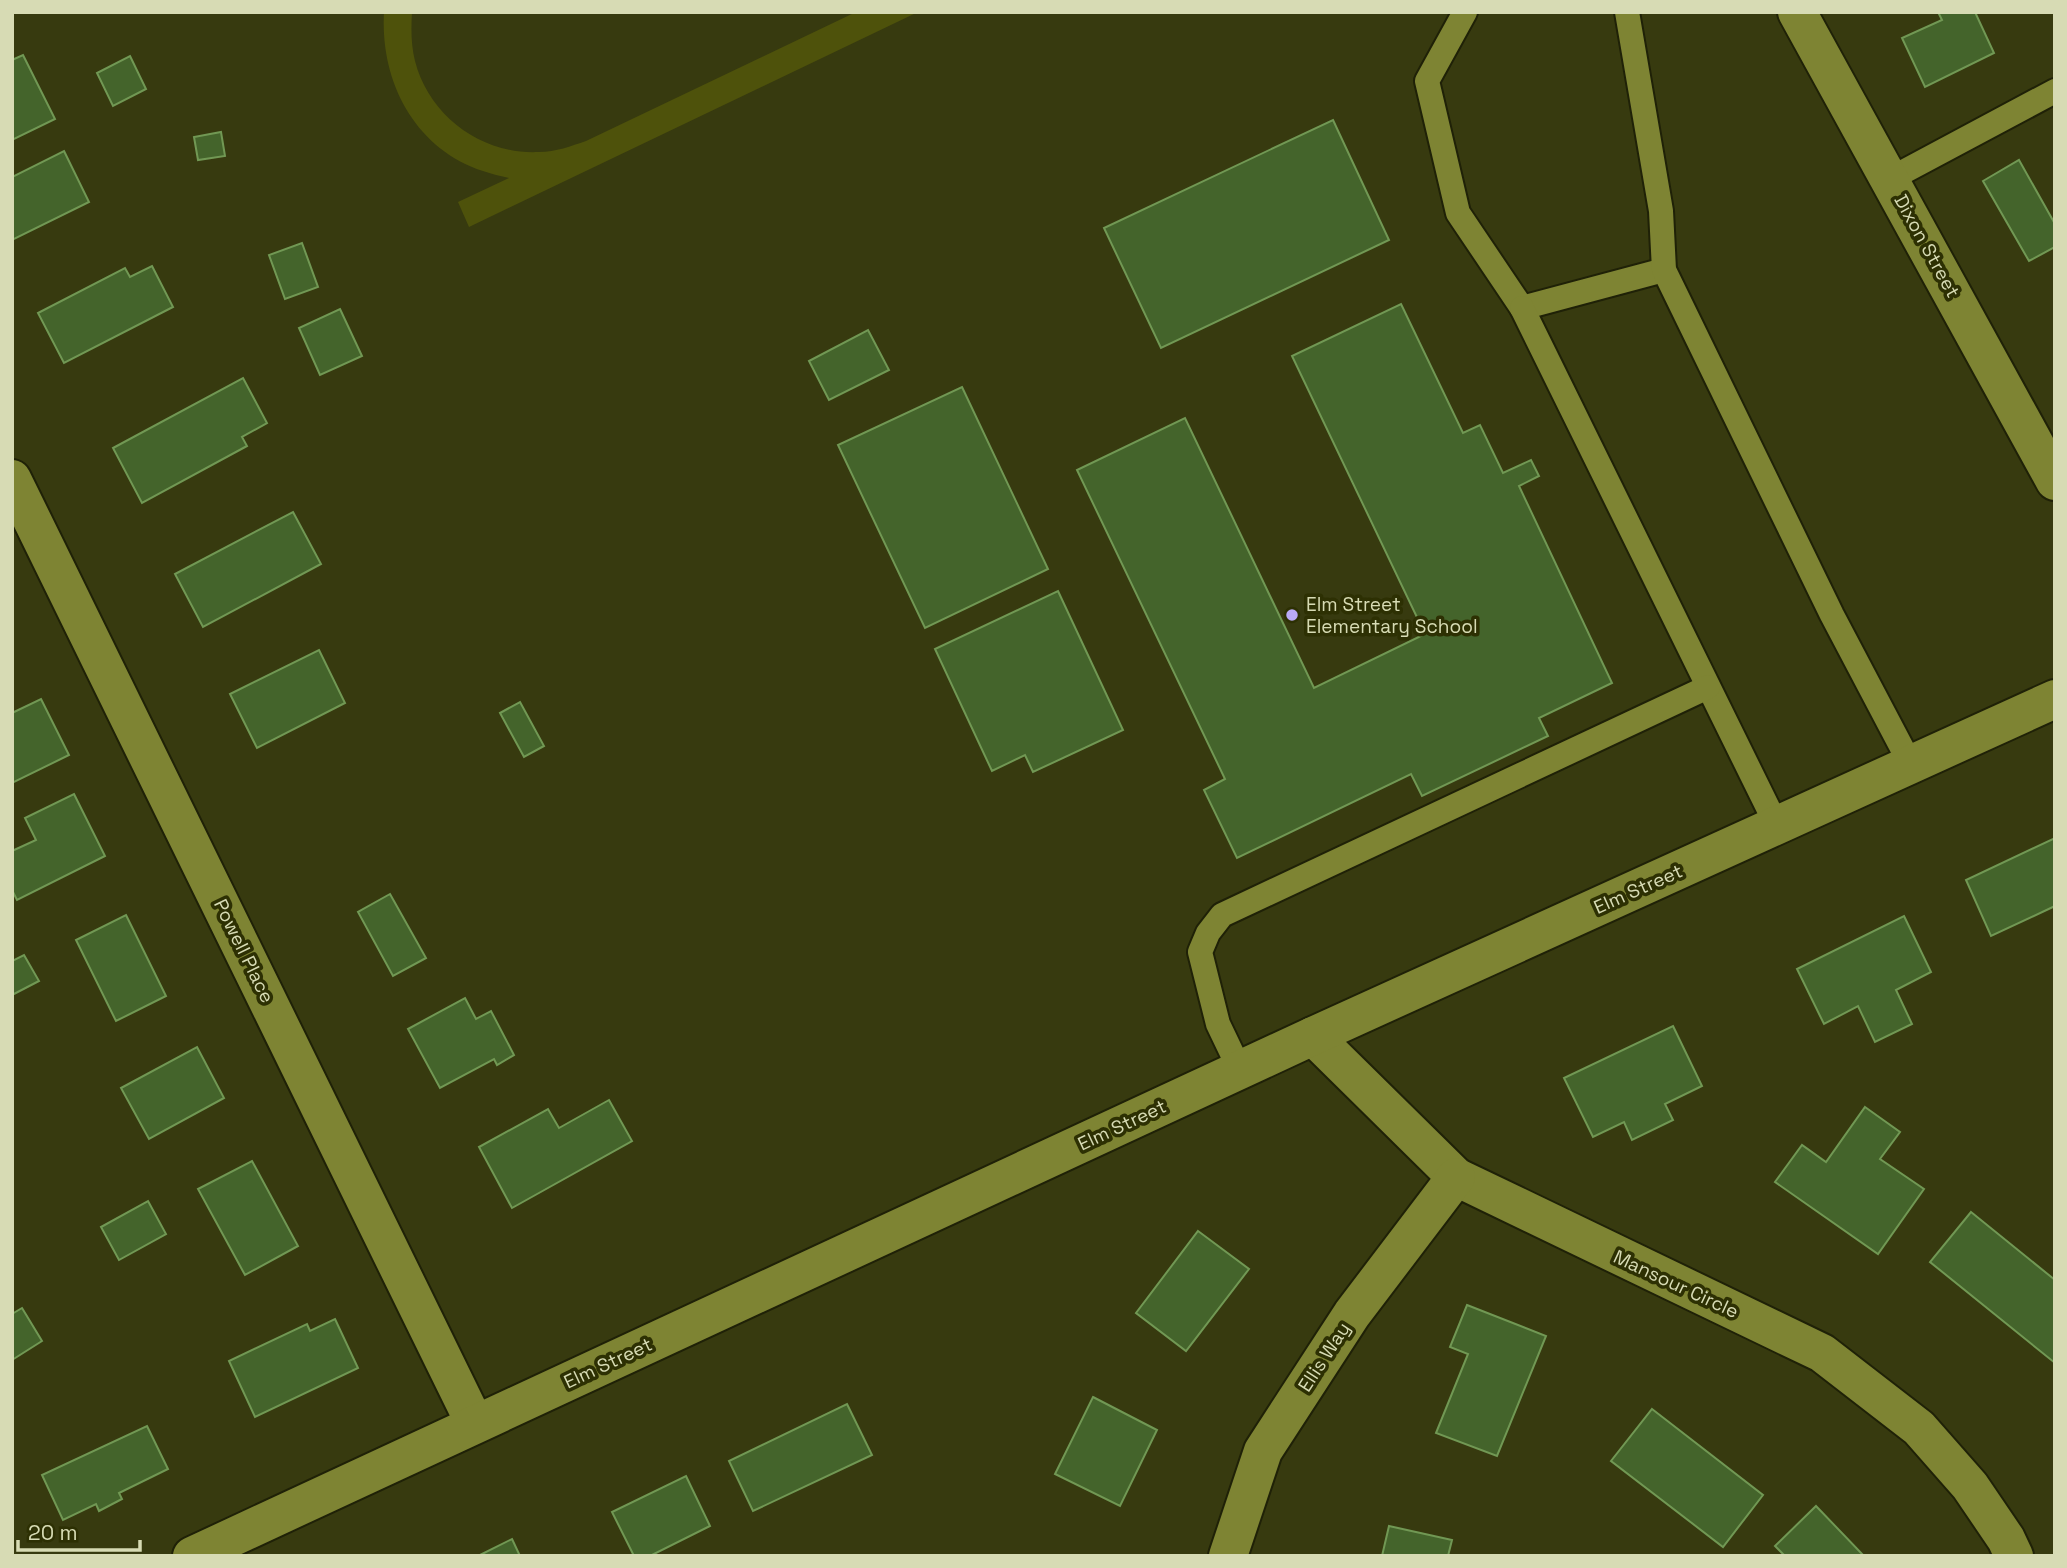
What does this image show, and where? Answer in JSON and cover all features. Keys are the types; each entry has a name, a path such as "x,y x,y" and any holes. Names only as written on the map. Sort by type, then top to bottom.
{"street":[{"name":"Dixon Street","path":"1797,12 2055,481"},
{"name":"Powell Place","path":"12,479 475,1424"},
{"name":"Elm Street","path":"192,1556 1313,1036 2055,699"},
{"name":"Mansour Circle","path":"1313,1036 1456,1177 1822,1353 1919,1428 1970,1486 2006,1539 2014,1556"},
{"name":"Ellis Way","path":"1228,1556 1263,1451 1352,1314 1456,1177"}],"lane":[{"path":"1465,12 1427,81 1458,214 1522,308 1777,826"},
{"path":"1627,12 1661,211 1664,270 1832,615 1911,765"},
{"path":"1890,179 2055,91"},
{"path":"1522,308 1664,270"},
{"path":"1240,1070 1218,1024 1200,952 1208,933 1222,915 1708,687"}],"shaded area":[{"path":"384,12 412,12 415,61 432,99 445,115 478,139 498,147 539,152 557,150 586,141 856,12 918,12 469,227 458,202 509,178 483,171 459,160 438,146 420,129 395,87 384,38"}],"building":[{"path":"1938,12 1975,12 1994,53 1925,87 1902,38 1942,20"},
{"path":"23,55 55,119 12,140 12,60"},
{"path":"130,56 146,89 113,106 97,73"},
{"path":"1333,120 1389,240 1161,348 1104,228"},
{"path":"221,132 225,156 198,160 194,137"},
{"path":"64,151 89,202 12,240 12,177"},
{"path":"2019,160 2055,224 2055,247 2029,261 1983,181"},
{"path":"302,243 318,287 285,299 269,255"},
{"path":"152,266 173,307 64,363 38,313 125,268 130,277"},
{"path":"1401,304 1463,433 1480,425 1503,473 1531,460 1539,476 1519,486 1612,683 1539,718 1548,736 1422,796 1411,774 1237,858 1204,790 1225,779 1077,470 1185,418 1314,688 1425,634 1292,356"},
{"path":"340,309 362,356 320,375 299,328"},
{"path":"868,330 889,370 829,400 809,361"},
{"path":"243,378 267,423 242,437 247,446 142,503 113,448"},
{"path":"962,387 1048,569 925,628 838,445"},
{"path":"293,512 321,564 203,627 175,574"},
{"path":"1058,591 1123,730 1033,772 1025,755 992,771 935,649"},
{"path":"319,650 345,703 257,748 230,694"},
{"path":"41,699 69,755 12,783 12,713"},
{"path":"520,702 544,746 524,757 500,713"},
{"path":"74,794 105,856 17,900 12,890 12,851 36,840 25,818"},
{"path":"2055,838 2055,906 1991,936 1966,880"},
{"path":"390,894 426,958 393,976 358,912"},
{"path":"126,915 166,996 116,1021 76,940"},
{"path":"1904,916 1931,972 1896,990 1912,1024 1875,1042 1858,1006 1824,1024 1797,969"},
{"path":"24,955 39,981 12,995 12,961"},
{"path":"465,998 476,1019 491,1011 514,1055 497,1065 494,1059 440,1088 408,1029"},
{"path":"1673,1026 1702,1086 1665,1104 1673,1120 1632,1140 1624,1122 1593,1137 1564,1078"},
{"path":"197,1047 224,1098 149,1139 121,1088"},
{"path":"609,1100 632,1141 512,1208 479,1147 548,1109 559,1128"},
{"path":"1865,1107 1900,1132 1880,1159 1924,1189 1878,1254 1775,1182 1802,1145 1826,1162"},
{"path":"252,1161 298,1246 245,1275 198,1189"},
{"path":"148,1201 166,1234 119,1260 101,1227"},
{"path":"1971,1212 2055,1280 2055,1363 1930,1262"},
{"path":"1198,1231 1249,1269 1186,1351 1136,1313"},
{"path":"1467,1305 1546,1336 1497,1456 1436,1433 1468,1354 1450,1347"},
{"path":"22,1308 42,1341 12,1360 12,1314"},
{"path":"335,1319 358,1368 255,1417 229,1361 307,1324 310,1331"},
{"path":"1093,1397 1157,1430 1120,1506 1055,1474"},
{"path":"847,1404 872,1455 753,1511 729,1461"},
{"path":"1652,1409 1763,1495 1723,1547 1611,1461"},
{"path":"147,1426 168,1469 119,1493 122,1499 99,1511 96,1504 63,1520 42,1475"},
{"path":"686,1476 710,1526 650,1556 634,1556 612,1512"},
{"path":"1816,1506 1864,1556 1785,1556 1775,1546"},
{"path":"1389,1526 1452,1540 1448,1556 1382,1556"},
{"path":"512,1539 520,1556 478,1556"}],"place":[{"name":"Elm Street Elementary School","path":"1292,615"}]}
